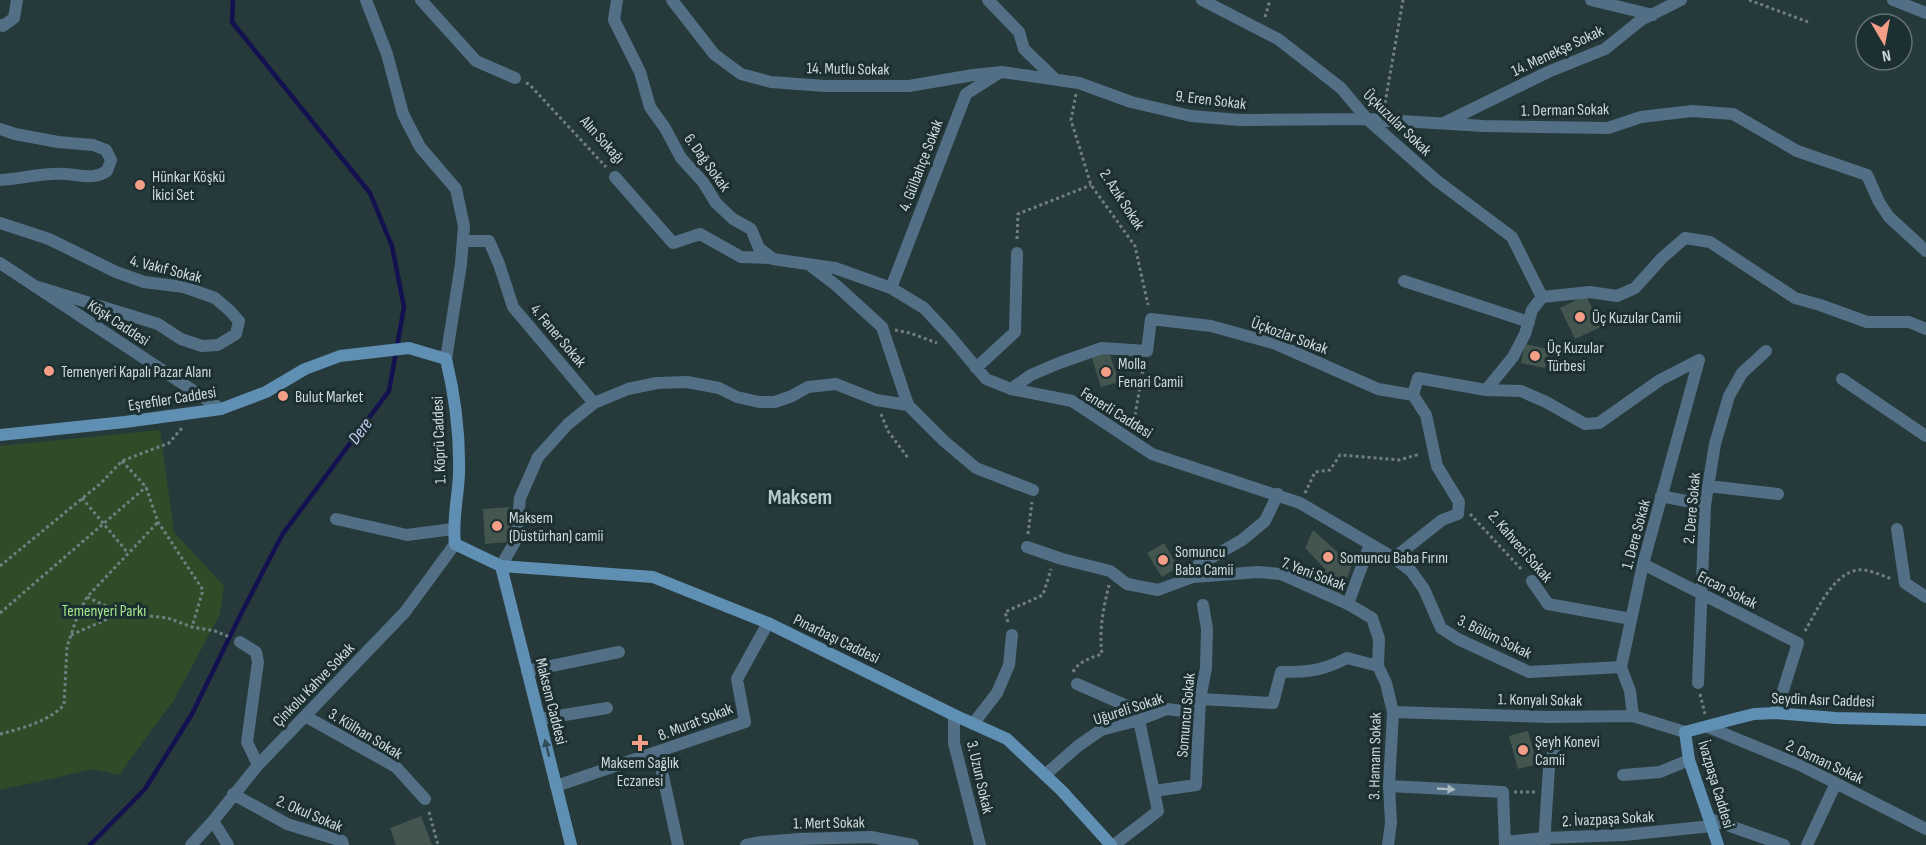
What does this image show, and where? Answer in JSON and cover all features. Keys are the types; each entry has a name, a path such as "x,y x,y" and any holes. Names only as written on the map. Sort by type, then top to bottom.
{"main road":[{"name":"Eşrefiler Caddesi","path":"0,435 220,409 266,392 304,369 340,356 409,348 446,358"},
{"name":"1. Köprü Caddesi","path":"446,358 455,398 459,474 453,529 455,544"},
{"path":"455,544 501,566"},
{"name":"Pınarbaşı Caddesi","path":"501,566 653,577 768,623 1007,739 1062,791 1113,845"},
{"name":"Maksem Caddesi","path":"501,566 569,842"},
{"name":"Seydin Asır Caddesi","path":"1685,732 1734,718 1776,712 1836,718 1926,720"},
{"name":"İvazpaşa Caddesi","path":"1685,732 1689,760 1719,845"}],"street":[{"path":"0,25 3,27 14,18 17,0"},
{"path":"366,0 387,54 403,114 420,147 456,189 464,226 461,264 446,358"},
{"path":"421,0 476,61 515,78"},
{"name":"6. Dağ Sokak","path":"617,0 614,21 640,72 650,107 665,128 681,158 703,182 716,203 733,219 752,229 759,248 772,258"},
{"name":"14. Mutlu Sokak","path":"672,0 714,54 741,74 771,82 825,86 909,86 1002,72 1055,79"},
{"path":"988,0 1019,32 1024,49 1055,79"},
{"name":"Üçkuzular Sokak","path":"1202,0 1278,39 1341,88 1367,119 1436,180 1512,237 1542,297"},
{"path":"1591,0 1653,15"},
{"name":"14. Menekşe Sokak","path":"1444,123 1548,72 1605,49 1641,20 1681,0"},
{"path":"1893,0 1926,13"},
{"name":"4. Gülbahçe Sokak","path":"891,288 966,94 1002,72"},
{"name":"9. Eren Sokak","path":"1055,79 1078,83 1131,102 1191,116 1240,120 1367,119"},
{"name":"1. Derman Sokak","path":"1367,119 1484,126 1608,128 1641,117 1692,111 1733,114 1797,151 1867,175 1879,202 1889,217 1926,251"},
{"path":"0,129 58,142 93,145 106,150 111,160 107,171 99,177 63,174 0,180"},
{"name":"Alın Sokağı","path":"615,177 673,243 700,234 741,257 772,258"},
{"name":"4. Vakıf Sokak","path":"0,223 49,239 116,272 144,282 184,287 215,298 239,321 236,334 218,345 202,346 181,339 158,324 34,286"},
{"path":"1394,558 1442,520 1458,514 1459,502 1437,466 1426,415 1413,395 1418,378 1486,390 1514,357 1532,310 1542,297 1590,292 1617,296 1635,288 1662,258 1685,238 1710,242 1795,298 1867,322 1909,322 1926,328"},
{"name":"4. Fener Sokak","path":"463,242 489,241 513,307 594,403"},
{"path":"976,368 1015,332 1017,253"},
{"path":"772,258 810,265 882,327 908,405 944,441 976,468 1033,490"},
{"name":"Köşk Caddesi","path":"0,263 220,409"},
{"name":"Fenerli Caddesi","path":"810,265 835,268 891,288 924,308 986,379 1011,389 1072,401 1152,454 1300,503 1370,544"},
{"path":"1404,281 1527,328"},
{"path":"1011,389 1031,375 1102,348 1147,351 1151,319"},
{"name":"Üçkozlar Sokak","path":"1151,319 1211,326 1276,345 1378,389 1413,395"},
{"name":"2. Dere Sokak","path":"1698,683 1705,505 1715,444 1729,396 1742,373 1766,351"},
{"name":"1. Dere Sokak","path":"1486,390 1521,391 1585,424 1599,423 1660,380 1699,360 1643,564 1621,667"},
{"path":"1842,378 1926,436"},
{"path":"501,566 516,540 520,498 538,457 568,424 594,403 628,389 657,383 687,382 719,388 737,397 759,402 776,402 808,387 836,384 876,400 908,405"},
{"path":"1708,486 1778,494"},
{"path":"1193,577 1195,567 1242,540 1265,522 1278,494"},
{"path":"1662,496 1705,505"},
{"path":"336,519 407,535 453,529"},
{"path":"1897,529 1905,583 1926,597"},
{"name":"Çinkolu Kahve Sokak","path":"191,845 258,765 405,612 455,544"},
{"path":"1348,604 1370,544"},
{"name":"3. Bölüm Sokak","path":"1370,544 1394,558 1411,572 1424,589 1442,628 1458,639 1529,672 1621,667"},
{"name":"7. Yeni Sokak","path":"1027,547 1062,559 1110,571 1127,584 1158,590 1193,577 1258,572 1281,574 1348,604"},
{"name":"Ercan Sokak","path":"1643,564 1798,643"},
{"name":"2. Kahveci Sokak","path":"1532,581 1548,604 1631,620"},
{"name":"3. Hamam Sokak","path":"1348,604 1372,618 1379,639 1378,666 1386,683 1394,712 1389,786 1391,823 1388,845"},
{"name":"Somuncu Sokak","path":"1154,791 1196,785 1200,699 1206,668 1207,629 1203,605"},
{"name":"8. Murat Sokak","path":"556,786 745,722 737,679 768,623"},
{"path":"974,724 997,693 1010,665 1012,635"},
{"path":"240,642 256,652 258,662 247,742 258,765"},
{"path":"1776,712 1798,643"},
{"path":"527,671 619,652"},
{"path":"1200,699 1273,703 1281,672 1313,672 1347,658 1378,666"},
{"path":"1621,667 1630,691 1633,716"},
{"path":"1077,684 1125,705 1124,724"},
{"path":"540,719 607,708"},
{"name":"Uğureli Sokak","path":"1045,775 1078,746 1101,730 1139,720 1167,709 1199,713"},
{"name":"1. Konyalı Sokak","path":"1394,712 1550,717 1633,716 1685,732"},
{"name":"3. Uzun Sokak","path":"954,715 954,743 980,845"},
{"name":"3. Külhan Sokak","path":"305,716 396,768 425,799"},
{"path":"1113,845 1158,811 1139,720"},
{"name":"2. Osman Sokak","path":"1708,727 1800,765 1926,829"},
{"path":"1544,841 1550,768 1554,750"},
{"path":"657,753 678,845"},
{"path":"1623,775 1660,772 1689,760"},
{"path":"1807,845 1836,783"},
{"path":"1389,786 1503,792 1505,843"},
{"name":"2. Okul Sokak","path":"233,794 287,824 342,842 343,845"},
{"path":"213,821 228,845"},
{"path":"1711,823 1784,845"},
{"name":"2. İvazpaşa Sokak","path":"1505,843 1624,835 1711,823"},
{"name":"1. Mert Sokak","path":"746,845 799,839 913,845"},
{"path":"974,845 980,845"}],"path":[{"path":"1261,30 1270,0"},
{"path":"1383,119 1403,0"},
{"path":"1749,0 1811,23"},
{"name":"Alın Sokağı","path":"515,78 529,84 615,177"},
{"name":"2. Azık Sokak","path":"1078,83 1071,120 1080,151 1091,185 1135,246 1151,319"},
{"path":"1017,253 1018,214 1091,185"},
{"path":"882,327 910,333 947,347 955,342"},
{"path":"1131,441 1147,351"},
{"path":"876,400 888,431 908,458"},
{"path":"0,566 82,498 122,461 169,443 196,413"},
{"path":"1300,503 1315,472 1330,470 1340,455 1399,460 1434,450"},
{"path":"122,461 146,487 158,522 203,591 192,627"},
{"path":"0,613 146,487"},
{"path":"1012,635 1005,612 1043,596 1052,569 1027,547 1033,490"},
{"path":"82,498 128,554"},
{"name":"2. Kahveci Sokak","path":"1459,502 1532,581"},
{"path":"0,734 41,721 56,713 64,705 67,647 78,614 87,597 158,522"},
{"path":"1798,643 1835,582 1847,572 1863,570 1905,583"},
{"path":"1077,684 1072,675 1076,666 1088,658 1102,654 1101,617 1110,582 1127,584"},
{"path":"87,597 120,613 168,618 192,627 215,631"},
{"path":"70,636 120,613"},
{"path":"1698,683 1708,727"},
{"path":"425,799 438,845"}],"green space":[{"name":"Temenyeri Parkı","path":"160,430 174,532 224,586 220,614 174,700 119,775 94,769 0,790 0,446"}],"building":[{"name":"Üç Kuzular Camii","path":"1586,295 1601,327 1575,339 1560,308"},
{"name":"Üç Kuzular Türbesi","path":"1525,344 1549,349 1545,368 1521,363"},
{"name":"Molla Fenari Camii","path":"1108,349 1119,382 1101,387 1091,355"},
{"name":"Maksem (Düstürhan) camii","path":"509,507 511,542 485,544 483,509"},
{"name":"Somuncu Baba Fırını","path":"1313,530 1352,565 1340,595 1318,583 1326,570 1305,548"},
{"name":"Somuncu Baba Camii","path":"1164,543 1178,567 1162,577 1147,553"},
{"name":"Şeyh Konevi Camii","path":"1528,731 1537,764 1518,769 1509,736"},
{"path":"421,816 432,845 396,845 390,828"}],"waterway":[{"name":"Dere","path":"90,845 145,789 192,714 282,535 389,391 404,307 392,246 370,193 232,22 233,0"}],"place":[{"name":"Hünkar Köşkü İkici Set","path":"140,185"},
{"name":"Üç Kuzular Camii","path":"1580,317"},
{"name":"Üç Kuzular Türbesi","path":"1535,356"},
{"name":"Temenyeri Kapalı Pazar Alanı","path":"49,371"},
{"name":"Molla Fenari Camii","path":"1106,372"},
{"name":"Bulut Market","path":"283,396"},
{"name":"Maksem (Düstürhan) camii","path":"497,526"},
{"name":"Somuncu Baba Fırını","path":"1328,557"},
{"name":"Somuncu Baba Camii","path":"1163,560"},
{"name":"Maksem Sağlık Eczanesi","path":"640,743"},
{"name":"Şeyh Konevi Camii","path":"1523,750"}],"district":[{"name":"Maksem","path":"800,496"}]}
